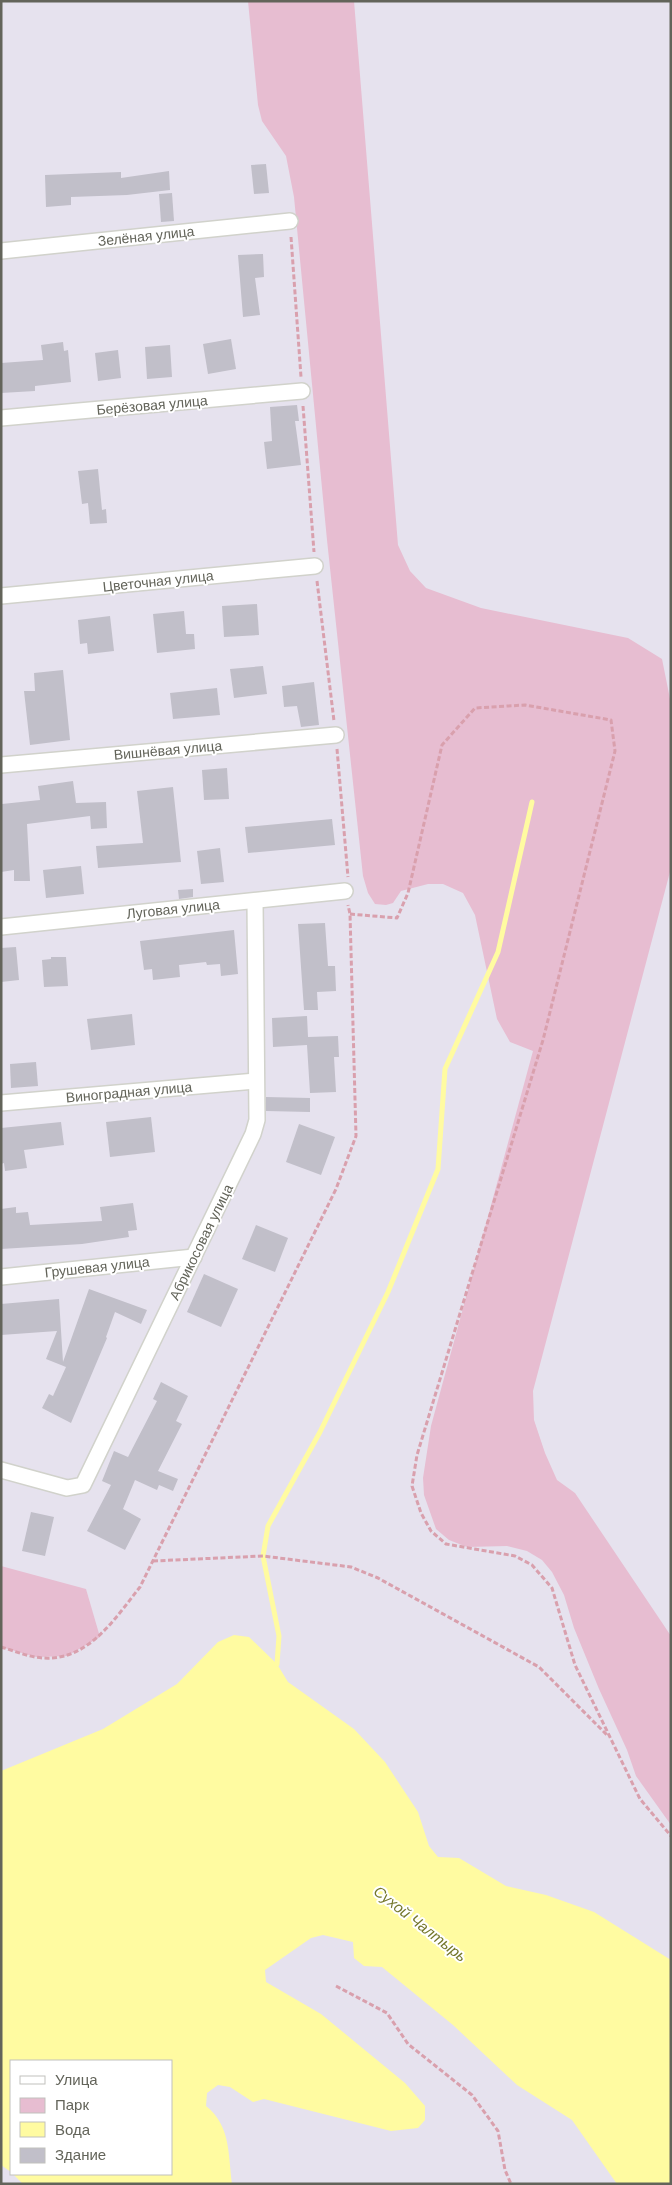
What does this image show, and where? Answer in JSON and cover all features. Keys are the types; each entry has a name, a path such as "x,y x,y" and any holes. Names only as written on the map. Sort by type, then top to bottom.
{"street":[{"name":"Зелёная улица","path":"1,251 290,221"},
{"name":"Берёзовая улица","path":"1,418 302,391"},
{"name":"Цветочная улица","path":"1,596 315,566"},
{"name":"Вишнёвая улица","path":"1,764 336,735"},
{"name":"Луговая улица","path":"1,926 345,891"},
{"name":"Абрикосовая улица","path":"1,1470 67,1488 83,1485 253,1134 257,1120 255,901"},
{"name":"Виноградная улица","path":"1,1104 256,1080"},
{"name":"Грушевая улица","path":"1,1276 194,1257"}],"path":[{"path":"1,1647 36,1657 67,1656 100,1637 140,1587 336,1188 356,1136 350,914 345,891 349,874 336,735 315,566 290,221"},
{"path":"350,914 397,918 408,893 442,745 475,708 525,705 611,720 615,751 543,1040 417,1455 412,1486 421,1514 431,1531 446,1544 515,1556 532,1565 552,1588 575,1665 610,1739 640,1799 671,1836"},
{"path":"153,1561 263,1556 351,1567 378,1578 539,1667 610,1739"},
{"path":"336,1986 387,2013 408,2044 472,2095 498,2131 506,2170 511,2184"}],"green space":[{"path":"248,1 354,1 398,545 410,571 426,588 481,608 628,638 662,659 671,704 671,868 533,1391 534,1420 545,1453 557,1480 575,1493 671,1636 671,1825 636,1776 627,1750 574,1628 564,1595 552,1572 542,1560 527,1551 507,1546 467,1547 449,1540 436,1529 424,1495 423,1478 431,1426 533,1051 510,1042 497,1019 475,915 463,893 443,884 428,884 401,891 393,903 386,905 375,904 368,893 363,876 327,540 294,197 286,156 262,121 258,105"},
{"path":"1,1566 86,1589 100,1637 67,1656 36,1657 1,1647"}],"water":[{"name":"Сухой Чалтырь","path":"234,1635 249,1637 277,1664 288,1682 354,1729 385,1762 418,1812 429,1846 438,1857 459,1858 506,1886 546,1895 594,1912 671,1960 671,2184 617,2184 572,2120 517,2085 453,2025 382,1967 364,1966 354,1958 353,1942 323,1935 311,1938 265,1970 266,1982 321,2014 405,2083 425,2106 425,2120 418,2128 391,2131 264,2099 253,2102 230,2087 218,2085 207,2093 206,2106 220,2122 227,2141 232,2184 23,2184 14,2175 172,2175 172,2060 10,2060 10,2171 1,2165 1,1771 103,1729 177,1684 218,1642"}],"building":[{"path":"266,164 269,193 254,194 251,165"},
{"path":"169,171 170,190 127,195 71,197 71,205 46,207 45,175 121,172 121,178"},
{"path":"172,193 174,221 161,222 159,194"},
{"path":"263,254 264,277 255,278 260,315 243,317 238,255"},
{"path":"231,339 236,369 208,374 203,344"},
{"path":"63,342 64,351 68,350 71,382 35,386 35,391 1,393 1,363 43,360 41,345"},
{"path":"170,345 172,377 147,379 145,347"},
{"path":"118,350 121,378 98,381 95,353"},
{"path":"297,405 299,421 295,421 301,465 267,469 264,442 272,441 270,407"},
{"path":"98,469 102,510 106,509 107,523 90,524 88,503 82,504 78,471"},
{"path":"257,604 259,635 224,637 222,606"},
{"path":"184,611 186,634 194,634 195,649 157,653 153,614"},
{"path":"110,616 114,651 88,654 87,643 80,644 78,620"},
{"path":"263,666 267,694 234,698 230,669"},
{"path":"63,670 70,740 30,745 24,691 35,691 34,673"},
{"path":"314,682 319,725 301,727 297,706 284,707 282,686"},
{"path":"217,688 220,715 173,719 170,693"},
{"path":"227,768 229,799 204,800 202,770"},
{"path":"73,781 76,803 106,802 107,828 91,829 90,816 27,824 30,881 14,881 14,870 1,872 2,804 40,800 38,786"},
{"path":"173,787 181,862 98,868 96,846 143,843 137,791"},
{"path":"332,819 335,845 248,853 245,827"},
{"path":"220,848 224,882 201,884 197,851"},
{"path":"81,866 84,894 46,898 43,870"},
{"path":"193,889 193,897 179,899 178,890"},
{"path":"325,923 328,966 335,966 336,991 317,992 318,1010 304,1010 298,924"},
{"path":"234,930 238,974 221,976 220,964 207,965 206,962 179,965 180,977 153,980 152,969 144,970 140,941"},
{"path":"16,947 19,980 1,982 1,948"},
{"path":"51,957 66,957 68,986 44,987 42,960 51,959"},
{"path":"132,1014 135,1045 91,1050 87,1019"},
{"path":"307,1016 308,1037 338,1036 339,1057 334,1057 336,1092 310,1093 307,1045 273,1047 272,1018"},
{"path":"36,1062 38,1086 11,1088 10,1064"},
{"path":"266,1097 310,1098 310,1112 266,1111"},
{"path":"151,1117 155,1152 110,1157 106,1122"},
{"path":"61,1122 64,1145 24,1150 27,1168 5,1171 4,1163 1,1164 1,1128"},
{"path":"299,1124 335,1137 321,1175 286,1162"},
{"path":"133,1203 137,1230 128,1231 129,1237 82,1244 1,1249 1,1209 16,1207 16,1213 28,1212 30,1225 102,1221 100,1207"},
{"path":"256,1225 288,1238 275,1272 242,1259"},
{"path":"204,1274 238,1289 221,1327 187,1312"},
{"path":"89,1289 147,1310 141,1324 115,1312 107,1338 71,1423 42,1408 49,1394 53,1396 66,1367 46,1359 57,1331 1,1335 1,1304 59,1299 63,1362"},
{"path":"161,1382 188,1396 176,1421 182,1424 158,1471 178,1479 173,1491 159,1485 157,1490 135,1480 123,1509 141,1519 125,1550 87,1531 111,1485 102,1481 114,1451 128,1457 157,1401 153,1399"},
{"path":"31,1512 54,1517 45,1556 22,1551"}],"waterway":[{"path":"277,1664 279,1636 263,1556 268,1526 320,1432 388,1292 438,1169 445,1069 498,952 532,802"}]}
